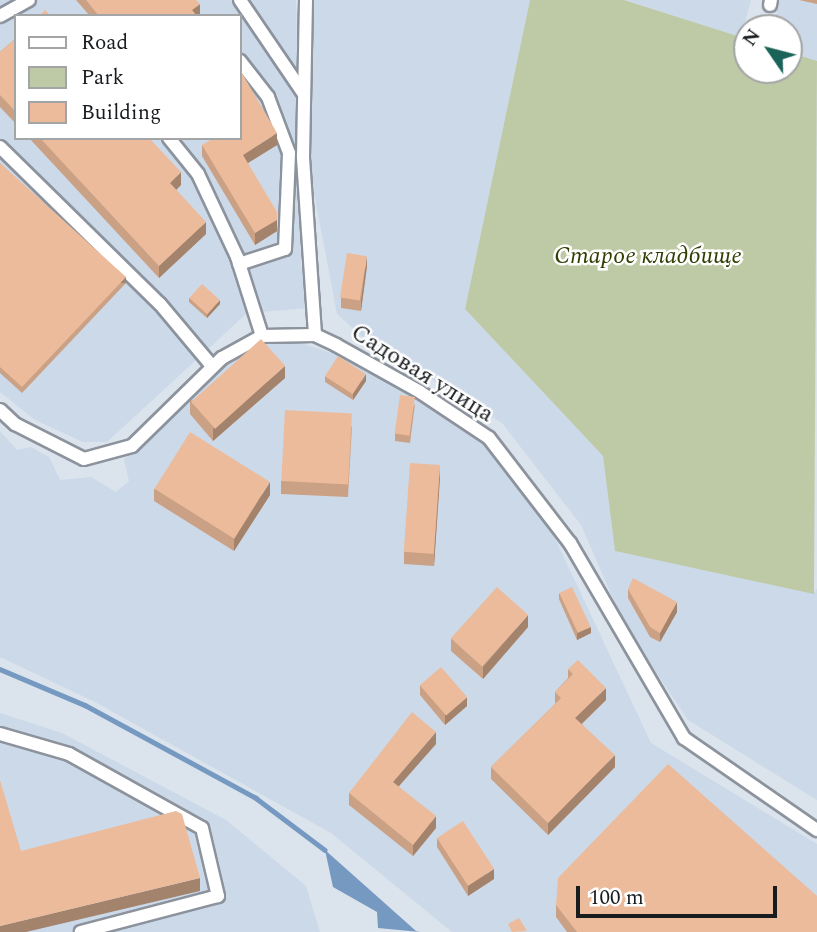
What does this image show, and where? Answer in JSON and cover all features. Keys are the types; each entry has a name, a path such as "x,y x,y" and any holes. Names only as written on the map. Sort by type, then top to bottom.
{"street":[{"path":"0,16 29,0"},
{"path":"240,0 304,94"},
{"path":"306,0 303,158 315,335"},
{"path":"239,264 285,248 289,153 268,97 242,64"},
{"path":"171,140 198,174 239,264 262,336"},
{"path":"0,147 160,304 212,366"},
{"name":"Садовая улица","path":"0,410 15,424 84,459 132,446 212,366 262,336 315,335 421,392 489,439 570,543 684,738 817,830"},
{"path":"0,734 69,754 202,828 218,896 81,932"}],"shaded area":[{"path":"0,0 296,0 301,266 309,308 247,313 107,442 83,442 35,420 0,392"},
{"path":"314,0 530,0 465,309 603,456 615,551 814,593 817,588 817,800 688,720 625,626 581,525 502,423 360,335 337,314 307,156"},
{"path":"624,0 751,0 747,14 733,14 733,34"},
{"path":"780,0 817,0 817,61 803,56 803,14 776,14"},
{"path":"273,334 335,354 406,391 494,452 552,532 651,743 817,844 817,932 452,932 331,833 95,702 0,657 0,431 17,450 31,447 49,457 60,480 91,477 116,492 129,481 124,459 239,342"},
{"path":"0,713 62,733 226,820 306,886 320,932 0,932"}],"green space":[{"name":"Старое кладбище","path":"530,0 624,0 733,35 733,84 803,84 803,56 817,61 814,594 615,551 603,456 465,309"}],"water":[{"path":"325,850 420,932 378,928 377,912 333,887"}],"building":[{"path":"86,0 196,0 200,4 192,10 195,14 97,14"},
{"path":"14,40 14,110 0,95 0,52"},
{"path":"242,73 277,133 243,155 277,212 277,220 255,233 202,145 211,140 242,140"},
{"path":"42,140 151,140 181,172 170,183 206,222 159,266"},
{"path":"0,163 126,277 22,387 0,367"},
{"path":"347,253 367,256 360,301 340,297"},
{"path":"202,284 220,300 207,314 189,298"},
{"path":"261,339 285,366 215,429 191,402"},
{"path":"338,356 366,374 353,394 325,376"},
{"path":"400,395 415,397 409,436 395,434"},
{"path":"285,410 352,414 348,484 281,481"},
{"path":"190,432 270,482 234,539 154,489"},
{"path":"410,463 440,465 434,554 404,552"},
{"path":"633,578 677,602 660,633 650,627 628,589"},
{"path":"497,587 528,615 482,666 451,638"},
{"path":"572,587 591,627 578,633 559,593"},
{"path":"578,660 606,688 575,718 615,755 548,823 491,767 561,698 555,692 573,674 568,669"},
{"path":"441,667 467,697 446,716 420,685"},
{"path":"412,712 436,732 393,782 436,816 413,845 349,793"},
{"path":"668,764 817,896 817,932 577,932 556,905 558,878"},
{"path":"0,780 21,851 176,811 182,814 200,878 0,926"},
{"path":"463,821 494,869 468,886 437,838"},
{"path":"519,918 527,931 512,932 508,924"}],"waterway":[{"path":"0,669 85,705 256,798 325,850"}]}
